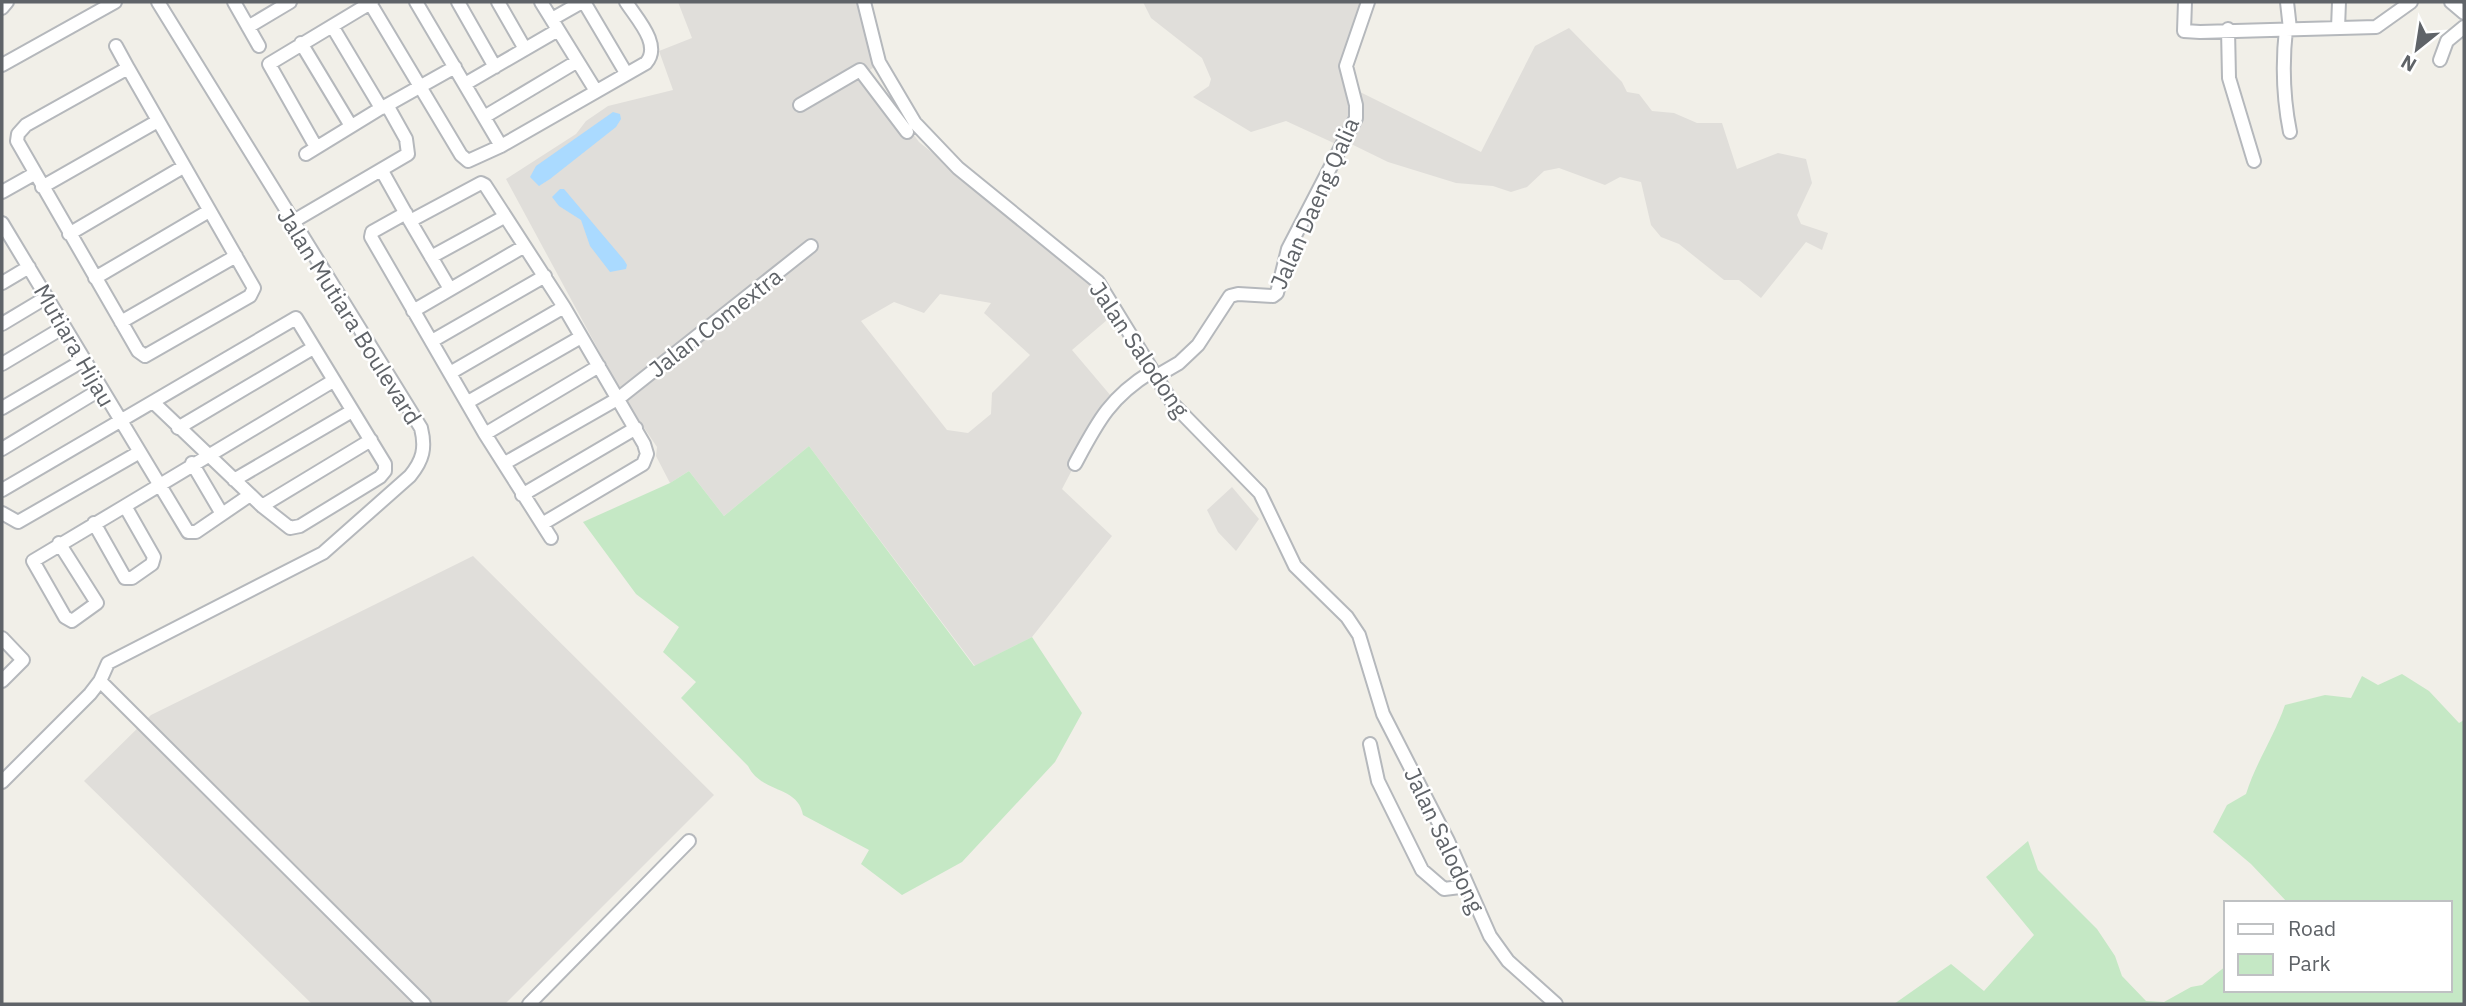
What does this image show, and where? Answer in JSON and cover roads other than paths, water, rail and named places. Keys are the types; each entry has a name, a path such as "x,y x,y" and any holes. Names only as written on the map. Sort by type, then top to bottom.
{"street":[{"path":"2,65 115,2"},
{"name":"Jalan Mutiara Boulevard","path":"2,782 100,681 104,667 116,658 323,552 397,489 422,461 421,428 158,2"},
{"path":"234,2 259,46"},
{"path":"248,27 290,2"},
{"path":"455,67 420,86 351,126 311,151 269,67 272,60 371,2 420,86 465,159 471,160 501,146 646,63 653,48 626,2"},
{"path":"416,2 501,146"},
{"path":"458,2 495,67"},
{"path":"498,2 525,49"},
{"path":"541,2 596,91"},
{"path":"466,84 525,49 583,2 626,73"},
{"name":"Jalan Salodong","path":"864,2 879,62 915,123 958,168 1098,282 1135,340 1153,375 1190,423 1260,493 1295,566 1359,635 1383,714 1499,951 1556,1004"},
{"name":"Jalan Daeng Qalia","path":"1153,375 1179,363 1198,345 1230,296 1273,296 1277,293 1293,239 1356,118 1356,106 1346,66 1368,2"},
{"path":"2185,2 2184,31 2361,29 2384,24 2411,2"},
{"path":"2287,2 2284,100 2290,132"},
{"path":"2338,28 2339,2"},
{"path":"2451,2 2464,13"},
{"path":"292,222 407,156 409,151 332,26"},
{"path":"2440,60 2446,41 2464,27"},
{"path":"2228,29 2230,78 2254,162"},
{"path":"301,43 351,126"},
{"path":"117,47 128,68 156,122 254,285 250,296 151,355 141,355 17,142 18,134 26,125 128,68"},
{"path":"484,117 576,62"},
{"path":"800,105 860,70 907,132"},
{"path":"42,187 156,122"},
{"path":"69,234 183,167"},
{"path":"382,171 450,289"},
{"path":"2,192 34,174"},
{"path":"541,524 643,464 647,454 619,398 529,249 523,247 481,183 372,232 371,237 485,434 522,495 541,524 551,538"},
{"path":"94,278 209,211"},
{"path":"431,257 504,217"},
{"name":"Mutiara Hijau","path":"4,232 29,267 138,453 189,532 195,532 222,514"},
{"name":"Jalan Comextra","path":"505,463 619,398 811,246"},
{"path":"413,311 523,247"},
{"path":"121,322 236,256"},
{"path":"2,283 29,267"},
{"path":"432,341 545,276"},
{"path":"2,324 47,297"},
{"path":"450,373 564,307"},
{"path":"2,490 295,318 385,464 383,475 300,526 290,528 250,495 154,403"},
{"path":"2,364 64,327"},
{"path":"468,402 582,337"},
{"path":"178,428 313,348"},
{"path":"2,408 84,360"},
{"path":"485,434 599,366"},
{"path":"1075,464 1097,422 1116,397 1153,375"},
{"path":"59,542 97,603 72,621 65,617 33,564 37,556 59,542 125,506 157,484 333,381"},
{"path":"3,445 102,389"},
{"path":"234,480 352,411"},
{"path":"522,495 636,428"},
{"path":"262,506 371,440"},
{"path":"2,513 18,522 138,453"},
{"path":"192,463 222,514 250,495"},
{"path":"94,523 125,578 132,578 152,565 154,557 125,506"},
{"path":"2,638 23,660 2,681"},
{"path":"100,681 424,1004"},
{"path":"1370,744 1378,781 1422,870 1444,889 1468,886"},
{"path":"529,1004 689,841"}],"water":[{"path":"613,112 620,114 621,119 616,127 550,179 539,186 530,177 536,166"},
{"path":"560,189 564,189 624,260 626,269 610,272 590,246 581,220 559,206 552,197"}]}
